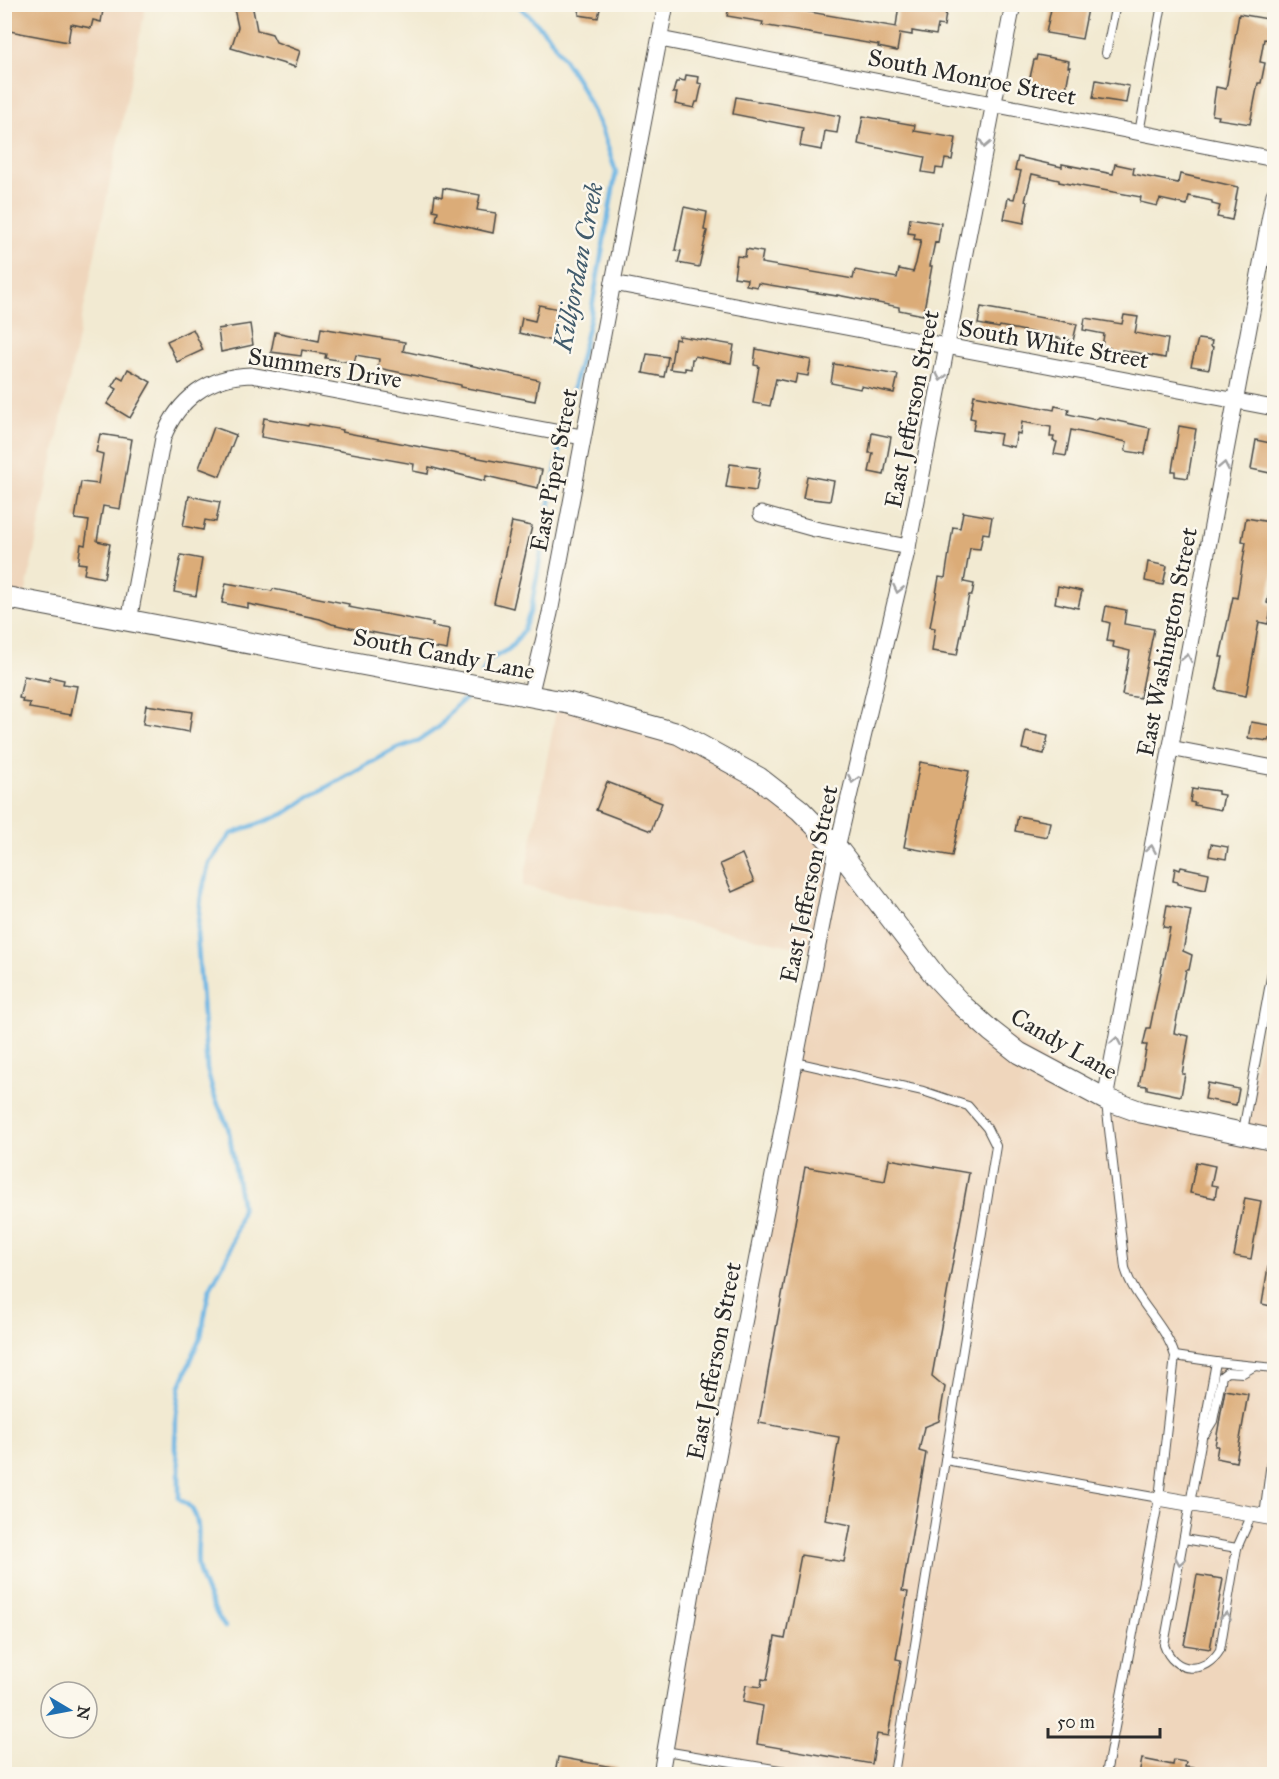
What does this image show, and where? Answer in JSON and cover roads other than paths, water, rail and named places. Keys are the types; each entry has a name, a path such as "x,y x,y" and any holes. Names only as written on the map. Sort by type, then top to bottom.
{"main road":[{"name":"South Candy Lane","path":"4,597 530,696 642,722 679,734 759,778 779,793 837,848"},
{"name":"Candy Lane","path":"837,848 936,977 963,1006 1019,1053 1105,1099 1159,1117 1275,1140"}],"street":[{"name":"East Piper Street","path":"530,696 550,614 666,4"},
{"name":"East Jefferson Street","path":"661,1774 696,1569 837,848 908,547 1013,4"},
{"name":"South Monroe Street","path":"660,39 1275,159"},
{"name":"East Washington Street","path":"1105,1099 1275,194"},
{"name":"South White Street","path":"613,283 1275,408"},
{"name":"Summers Drive","path":"129,621 163,438 173,417 188,399 217,381 228,377 251,375 582,438"},
{"path":"761,514 815,529 908,547"},
{"path":"1170,748 1275,768"},
{"path":"1159,1498 1263,1516"}],"lane":[{"path":"1106,53 1116,4"},
{"path":"1139,133 1162,4"},
{"path":"1243,1134 1275,961"},
{"path":"795,1062 923,1091 968,1106 987,1128 996,1146 894,1774"},
{"path":"1105,1099 1128,1281 1137,1298 1171,1340 1175,1356 1159,1498 1106,1774"},
{"path":"1175,1356 1275,1368"},
{"path":"1216,1362 1164,1645 1174,1662 1190,1668 1204,1666 1215,1659 1220,1650 1237,1548 1263,1516 1275,1439"},
{"path":"1202,1438 1214,1421 1222,1376 1227,1372 1243,1373 1255,1366"},
{"path":"945,1460 1159,1498"},
{"path":"1184,1539 1237,1548"},
{"path":"665,1751 804,1774"}],"waterway":[{"name":"Killjordan Creek","path":"517,4 549,36 578,81 602,130 616,172 590,319 565,422"},
{"name":"Killjordan Creek","path":"482,673 489,660 509,649 515,642 523,631 531,610 560,446"},
{"path":"225,1627 205,1590 198,1567 198,1524 192,1509 179,1498 179,1465 175,1449 180,1386 201,1336 209,1291 229,1253 242,1209 228,1127 214,1095 207,1069 197,934 201,896 209,863 231,834 284,814 311,796 395,749 418,741 439,727 455,707 470,695"}]}
